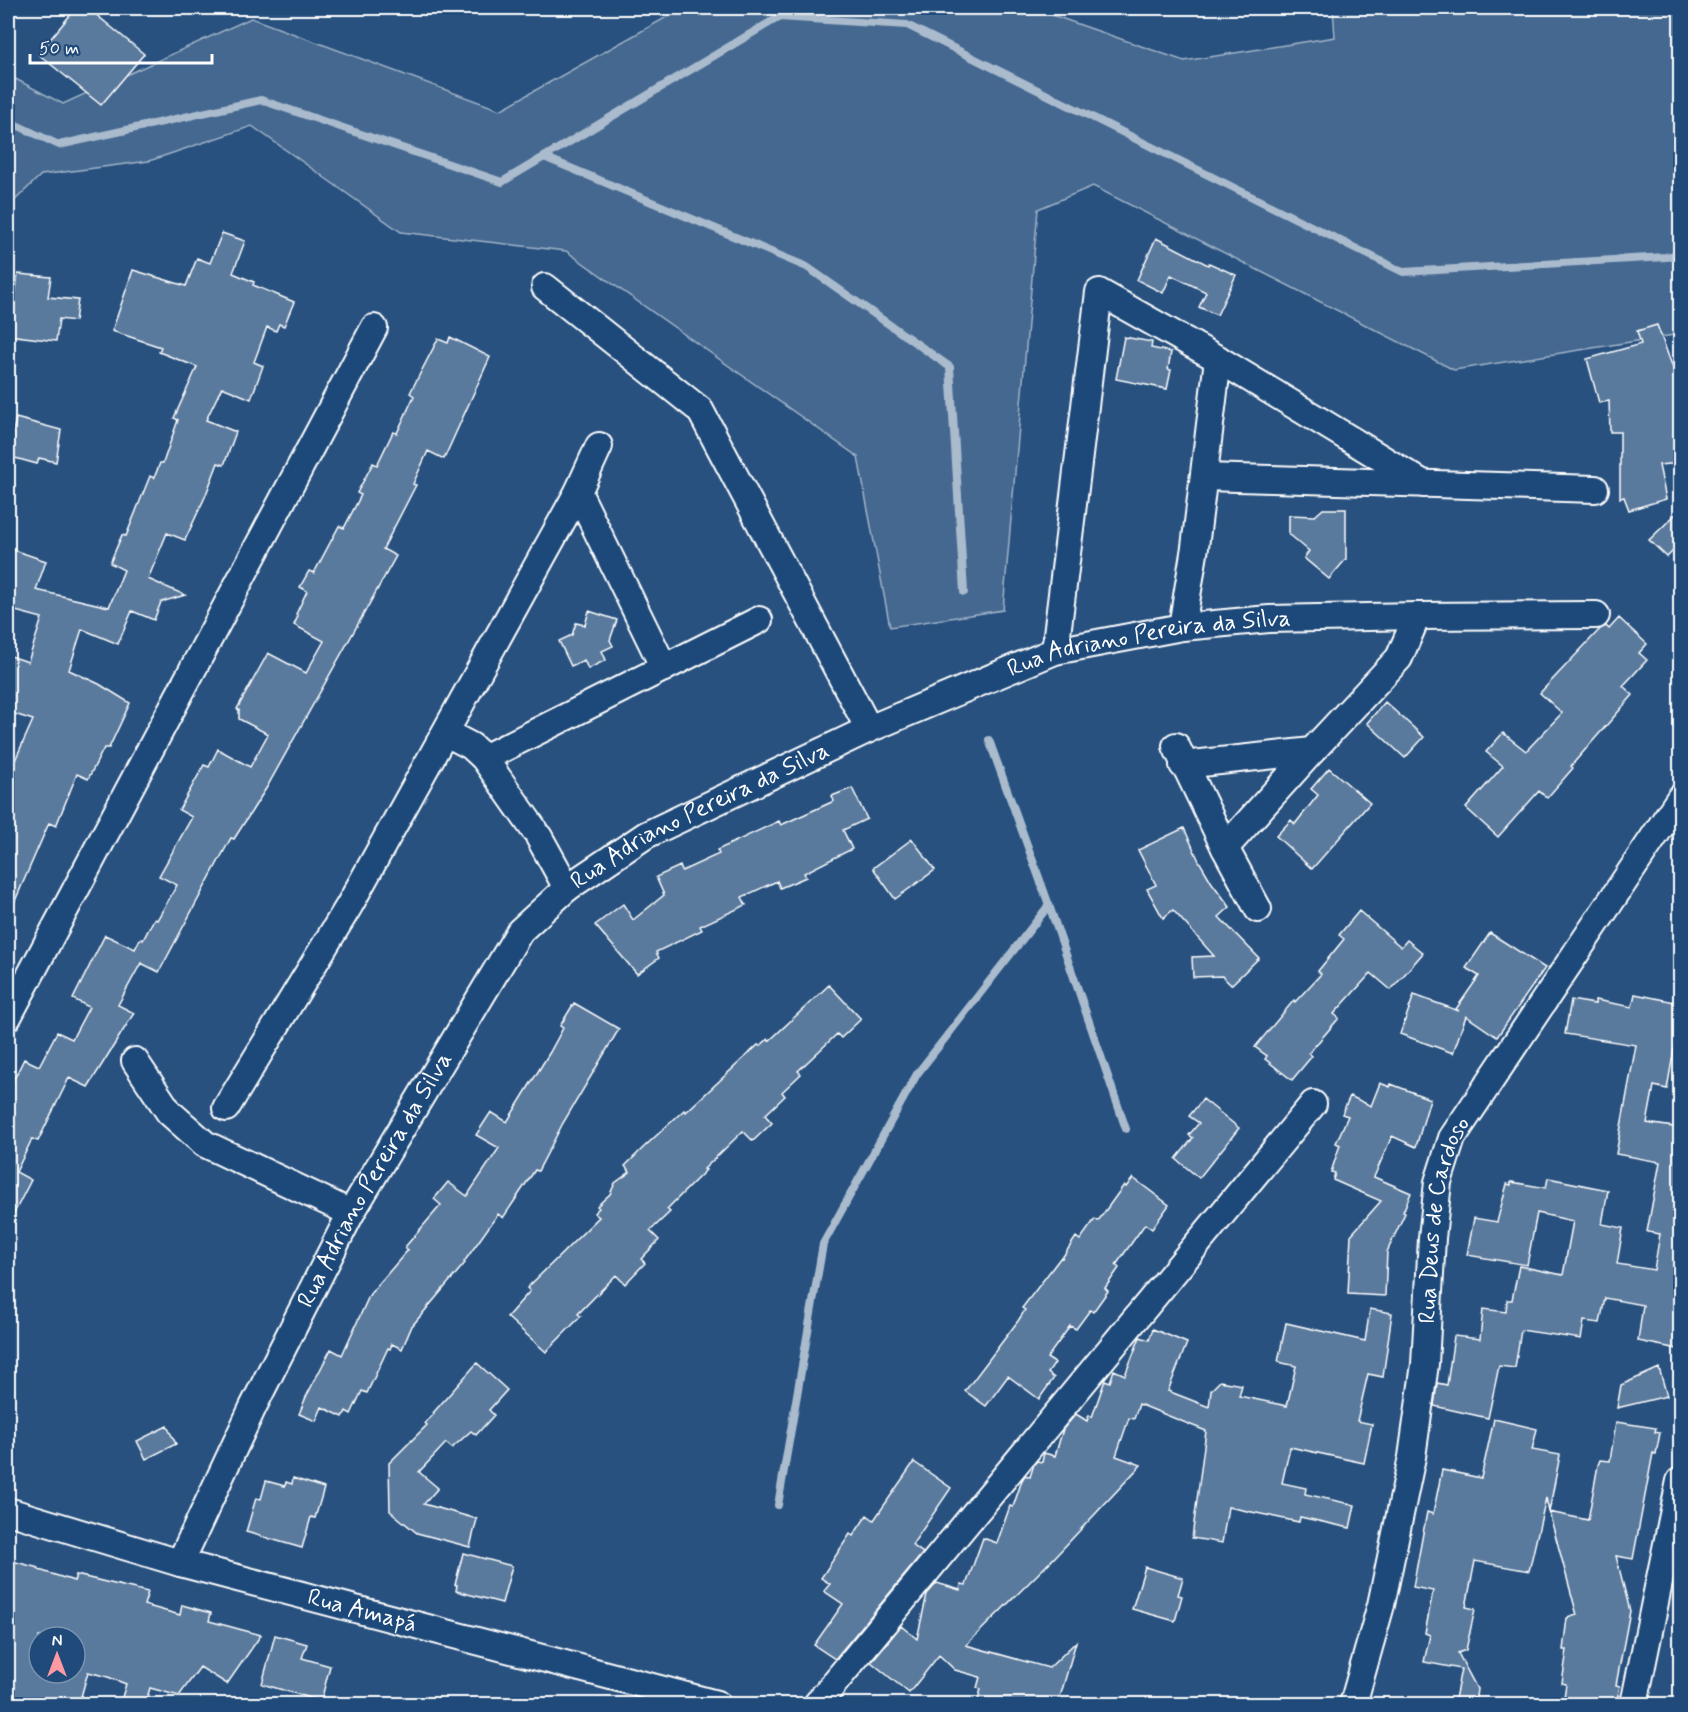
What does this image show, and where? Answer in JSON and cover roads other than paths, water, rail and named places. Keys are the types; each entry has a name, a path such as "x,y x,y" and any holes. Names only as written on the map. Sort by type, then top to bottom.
{"street":[{"path":"545,287 700,410 869,729"},
{"path":"1055,651 1099,292 1218,359 1424,484"},
{"path":"8,1017 375,328"},
{"path":"1182,627 1204,477 1218,359"},
{"path":"226,1108 349,906 578,492 599,446"},
{"path":"1204,477 1595,489"},
{"path":"578,492 664,668"},
{"name":"Rua Adriano Pereira da Silva","path":"180,1563 253,1407 351,1213 520,931 567,888 646,835 869,729 1055,651 1182,627 1269,619 1596,615"},
{"path":"1226,848 1399,658 1417,616"},
{"path":"484,758 759,620"},
{"path":"446,733 471,746 484,758 536,833 567,888"},
{"path":"1258,909 1180,756 1312,751"},
{"name":"Rua Deus de Cardoso","path":"1353,1704 1381,1605 1412,1457 1425,1365 1432,1238 1438,1182 1452,1138 1680,798"},
{"path":"135,1060 169,1112 205,1144 351,1213"},
{"path":"817,1704 1313,1104"},
{"path":"1634,1704 1680,1481"},
{"name":"Rua Amapá","path":"8,1511 180,1563 717,1704"}],"waterway":[{"path":"8,121 59,145 261,100 502,182 779,17 907,25 1403,272 1666,257 1680,254"},
{"path":"544,157 807,267 950,367 964,592"},
{"path":"989,740 1126,1129"},
{"path":"778,1505 823,1244 917,1074 1049,905"}]}
